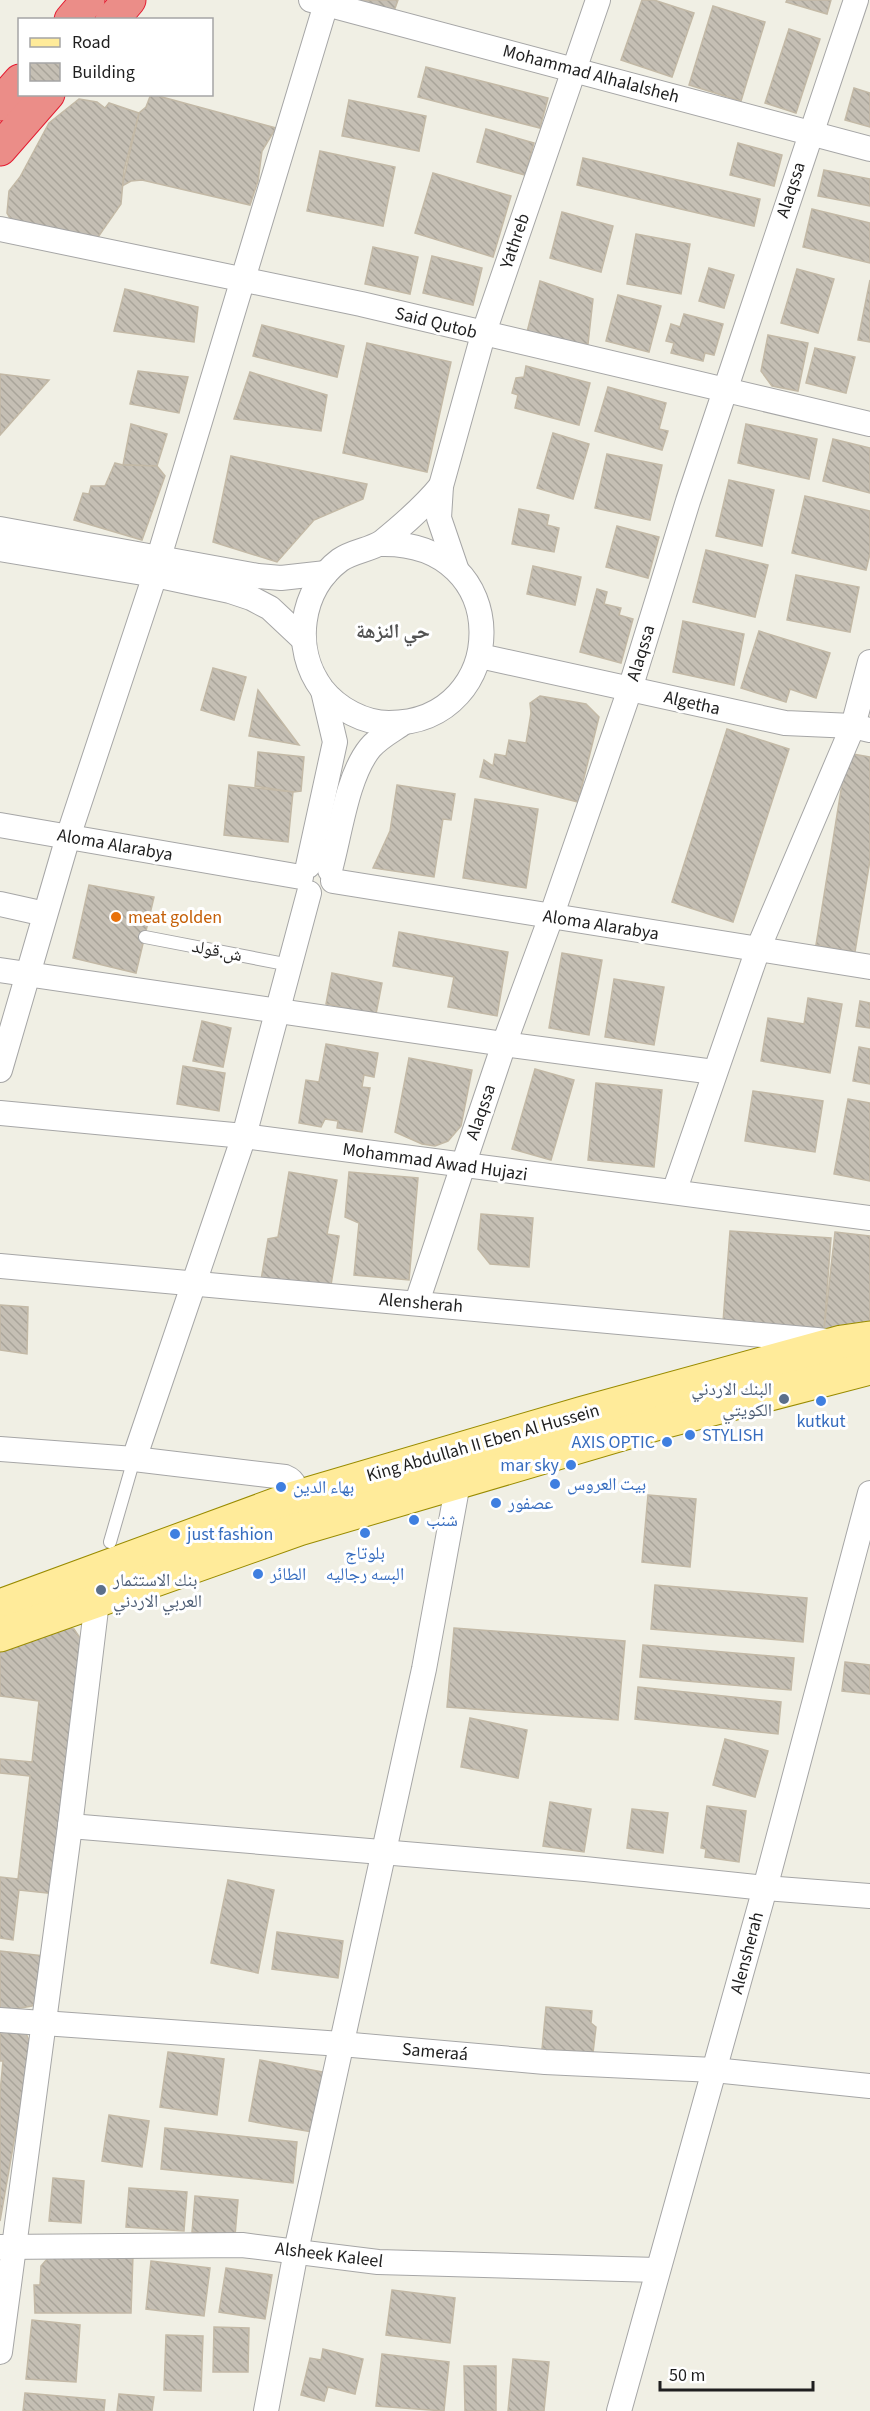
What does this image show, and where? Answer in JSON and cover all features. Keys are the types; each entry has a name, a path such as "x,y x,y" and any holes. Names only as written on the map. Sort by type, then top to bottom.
{"highway":[{"path":"73,18 88,0"},
{"path":"114,18 129,0"},
{"path":"0,104 18,83"},
{"path":"0,149 46,96"}],"main road":[{"name":"King Abdullah II Eben Al Hussein","path":"0,1635 96,1586 294,1498 572,1417 856,1340"},
{"name":"King Abdullah II Eben Al Hussein","path":"0,1606 96,1586 666,1421 870,1368"}],"street":[{"name":"Yathreb","path":"441,486 483,335 598,0"},
{"name":"Alaqssa","path":"417,1302 504,1044 551,917 630,689 724,390 856,0"},
{"name":"Mohammad Alhalalsheh","path":"318,2 870,150"},
{"path":"0,1070 68,837 157,566 242,280 318,2"},
{"name":"Said Qutob","path":"0,229 361,304 483,335 870,424"},
{"path":"379,544 427,503 441,486"},
{"path":"134,1460 244,1136 316,877 359,764 371,746 403,723 437,711 464,688 480,656 483,632 479,609 470,587 456,568 439,518 441,486"},
{"path":"0,530 157,566 251,598 270,608 303,639"},
{"path":"316,877 335,742 323,691 310,666 303,639 305,615 313,593 326,573 341,559 359,549 379,544 400,543 420,547 456,568"},
{"path":"0,549 281,578 326,573"},
{"name":"Algetha","path":"480,656 785,723 861,728"},
{"path":"674,1192 758,949 861,728 870,662"},
{"path":"323,691 339,706 359,717 381,723 403,723"},
{"name":"Aloma Alarabya","path":"0,825 551,917 870,967"},
{"path":"0,904 45,914"},
{"path":"0,970 504,1044 714,1072"},
{"name":"Mohammad Awad Hujazi","path":"0,1113 244,1136 870,1218"},
{"name":"Alensherah","path":"0,1266 856,1340"},
{"path":"0,1449 134,1460 285,1477 296,1487 294,1498"},
{"path":"266,2411 296,2252 424,1669 458,1483"},
{"name":"Alensherah","path":"619,2411 765,1888 870,1493"},
{"path":"0,2352 7,2247 43,2022 70,1826 96,1586"},
{"path":"70,1826 585,1869 765,1888 870,1896"},
{"name":"Sameraá","path":"0,2020 341,2044 545,2062 714,2070 870,2086"},
{"name":"Alsheek Kaleel","path":"7,2247 214,2244 260,2246 378,2262 657,2270"}],"lane":[{"name":"ش.قولد","path":"145,937 290,966"},
{"path":"110,1542 134,1460"}],"building":[{"path":"350,0 398,0 393,14"},
{"path":"642,0 654,0 694,13 672,77 621,60"},
{"path":"787,0 831,0 827,14 786,2"},
{"path":"713,6 765,22 741,101 689,85"},
{"path":"789,29 820,39 796,113 765,103"},
{"path":"426,67 548,98 540,128 418,97"},
{"path":"854,88 870,93 870,127 845,120"},
{"path":"150,96 158,96 276,128 262,151 258,181 250,205 142,180 131,181 122,186 139,113 146,107"},
{"path":"79,99 97,102 105,108 109,103 139,113 124,170 121,204 96,240 17,230 7,213 9,191 20,177 49,123"},
{"path":"349,100 426,116 419,151 342,136"},
{"path":"486,129 534,143 525,175 477,162"},
{"path":"738,143 782,155 774,186 730,175"},
{"path":"320,151 395,167 383,226 307,211"},
{"path":"583,158 760,199 754,226 577,185"},
{"path":"824,170 870,179 870,206 818,196"},
{"path":"433,173 511,196 493,257 415,233"},
{"path":"812,209 870,223 870,263 803,247"},
{"path":"562,212 613,226 601,272 550,258"},
{"path":"636,234 690,244 681,294 627,284"},
{"path":"373,247 418,257 410,294 365,284"},
{"path":"432,256 482,268 473,305 423,293"},
{"path":"709,268 734,275 724,308 699,301"},
{"path":"797,269 834,279 818,333 781,323"},
{"path":"870,280 870,342 858,340"},
{"path":"540,281 593,299 588,344 563,345 527,332"},
{"path":"125,289 198,307 194,342 114,331"},
{"path":"618,295 661,306 649,352 606,341"},
{"path":"684,314 723,324 714,355 705,353 703,361 671,353 674,343 666,341 671,324 680,327"},
{"path":"262,325 344,346 337,377 253,356"},
{"path":"768,335 808,343 798,391 772,386 761,371"},
{"path":"367,343 451,362 427,472 343,453"},
{"path":"815,348 855,357 846,393 806,383"},
{"path":"526,366 590,383 579,425 515,408 518,395 512,393 516,378 524,377"},
{"path":"138,371 188,377 179,413 130,404"},
{"path":"250,372 327,395 321,431 234,419"},
{"path":"0,374 49,380 0,435"},
{"path":"608,387 666,403 659,429 668,431 662,450 595,431"},
{"path":"131,424 167,434 157,466 123,465"},
{"path":"746,424 817,439 809,479 738,463"},
{"path":"553,433 589,444 573,499 537,488"},
{"path":"833,439 870,448 870,493 823,481"},
{"path":"607,454 662,465 650,520 595,508"},
{"path":"231,456 367,484 363,499 314,520 277,562 213,542"},
{"path":"115,463 157,466 165,476 142,540 74,520 83,493 89,494 91,486 105,486"},
{"path":"729,480 774,490 762,546 716,536"},
{"path":"805,496 870,511 870,554 866,570 792,553"},
{"path":"519,509 549,515 547,525 559,528 554,552 512,544"},
{"path":"617,526 659,537 648,578 606,567"},
{"path":"706,550 768,565 755,617 693,602"},
{"path":"533,566 581,577 575,605 527,594"},
{"path":"796,575 859,587 850,632 787,620"},
{"path":"597,589 607,592 604,604 621,608 619,615 633,619 621,663 580,652"},
{"path":"683,621 744,634 734,685 673,672"},
{"path":"759,631 830,653 816,698 790,689 786,702 741,688"},
{"path":"213,668 246,677 234,720 201,710"},
{"path":"258,690 299,745 249,736"},
{"path":"540,696 586,704 599,717 578,802 480,777 484,760 493,766 495,754 506,756 509,740 526,743 531,713 530,703"},
{"path":"727,729 789,749 733,922 672,902"},
{"path":"258,752 304,757 301,791 293,792 255,786"},
{"path":"847,753 870,757 870,860 855,952 816,945"},
{"path":"229,785 293,792 288,842 224,835"},
{"path":"397,785 455,794 451,820 443,819 434,877 373,868 390,831"},
{"path":"475,799 538,809 526,888 463,878"},
{"name":"meat golden","path":"89,885 154,897 136,973 73,958"},
{"path":"399,932 508,952 497,1016 448,1007 454,977 393,966"},
{"path":"562,953 602,960 589,1035 549,1028"},
{"path":"332,973 382,983 376,1014 326,1004"},
{"path":"614,979 664,987 654,1045 605,1037"},
{"path":"808,998 842,1004 830,1073 761,1061 768,1018 804,1024"},
{"path":"860,1001 870,1003 870,1028 856,1026"},
{"path":"202,1021 231,1028 223,1067 193,1061"},
{"path":"326,1044 378,1053 374,1077 364,1075 362,1087 370,1088 362,1132 337,1128 338,1121 325,1119 321,1127 299,1123 306,1080 319,1082"},
{"path":"859,1047 870,1049 870,1084 853,1081"},
{"path":"409,1058 472,1070 461,1126 448,1141 435,1146 422,1144 395,1132"},
{"path":"183,1066 225,1073 219,1111 177,1104"},
{"path":"535,1069 574,1080 551,1160 512,1149"},
{"path":"596,1083 662,1090 654,1167 588,1160"},
{"path":"753,1091 823,1101 815,1152 745,1141"},
{"path":"848,1099 870,1103 870,1181 834,1174"},
{"path":"289,1172 337,1180 327,1234 339,1236 330,1291 261,1280 268,1239 278,1237"},
{"path":"349,1172 418,1178 409,1280 354,1275 359,1223 345,1217"},
{"path":"481,1214 533,1218 529,1267 490,1264 478,1249"},
{"path":"730,1231 831,1238 824,1330 723,1322"},
{"path":"835,1232 870,1236 870,1323 824,1330"},
{"path":"0,1305 28,1307 27,1354 0,1350"},
{"path":"648,1495 696,1499 690,1567 642,1562"},
{"path":"655,1585 807,1598 803,1642 651,1629"},
{"path":"47,1627 74,1629 84,1644 56,1894 19,1890 13,1940 0,1938 0,1877 18,1879 30,1776 0,1773 0,1759 32,1762 39,1701 0,1696 0,1647"},
{"path":"454,1628 625,1641 618,1720 447,1707"},
{"path":"643,1645 794,1658 791,1690 640,1677"},
{"path":"845,1662 870,1665 870,1694 842,1691"},
{"path":"638,1687 781,1702 778,1734 635,1719"},
{"path":"470,1718 527,1730 518,1778 461,1767"},
{"path":"725,1739 768,1751 755,1797 713,1785"},
{"path":"550,1802 591,1809 584,1852 543,1846"},
{"path":"707,1806 746,1811 739,1862 705,1857 706,1849 701,1848"},
{"path":"632,1809 668,1813 663,1853 627,1848"},
{"path":"228,1880 274,1890 258,1973 211,1963"},
{"path":"277,1932 343,1941 338,1978 272,1969"},
{"path":"0,1951 44,1956 40,1996 32,2006 15,2009 0,2008"},
{"path":"546,2007 592,2011 591,2023 596,2027 593,2053 542,2049"},
{"path":"0,2028 25,2031 31,2045 0,2221 0,2093 3,2061 0,2061"},
{"path":"168,2052 224,2059 217,2115 160,2107"},
{"path":"260,2060 323,2072 312,2132 249,2121"},
{"path":"109,2115 149,2121 142,2167 102,2161"},
{"path":"165,2128 297,2142 293,2183 161,2169"},
{"path":"53,2178 84,2181 81,2223 49,2221"},
{"path":"129,2188 187,2192 184,2231 126,2227"},
{"path":"195,2196 238,2200 235,2236 192,2232"},
{"path":"54,2251 133,2255 131,2313 35,2313 34,2285 40,2285 41,2266"},
{"path":"151,2261 210,2268 204,2316 146,2309"},
{"path":"226,2268 272,2275 265,2319 219,2312"},
{"path":"392,2290 455,2298 450,2343 386,2335"},
{"path":"32,2320 80,2325 76,2382 26,2379"},
{"path":"214,2327 249,2328 248,2372 213,2372"},
{"path":"166,2335 203,2336 201,2391 164,2390"},
{"path":"323,2349 363,2359 355,2394 328,2387 324,2401 301,2395 310,2358 321,2360"},
{"path":"382,2354 449,2362 444,2411 376,2406"},
{"path":"513,2359 549,2362 544,2411 508,2411"},
{"path":"464,2366 496,2366 496,2411 465,2411"},
{"path":"25,2393 105,2400 104,2411 23,2411"},
{"path":"119,2394 154,2397 152,2411 117,2411"}],"place":[{"name":"meat golden","path":"116,917"},
{"name":"البنك الاردني الكويتي","path":"784,1399"},
{"name":"kutkut","path":"821,1401"},
{"name":"STYLISH","path":"690,1435"},
{"name":"AXIS OPTIC","path":"667,1442"},
{"name":"mar sky","path":"571,1465"},
{"name":"بيت العروس","path":"555,1484"},
{"name":"بهاء الدين","path":"281,1487"},
{"name":"عصفور","path":"496,1503"},
{"name":"شنب","path":"414,1520"},
{"name":"بلوتاج البسه رجاليه","path":"365,1533"},
{"name":"just fashion","path":"175,1534"},
{"name":"الطائر","path":"258,1574"},
{"name":"بنك الاستثمار العربي الاردني","path":"101,1590"}],"district":[{"name":"حي النزهة","path":"393,632"}]}
